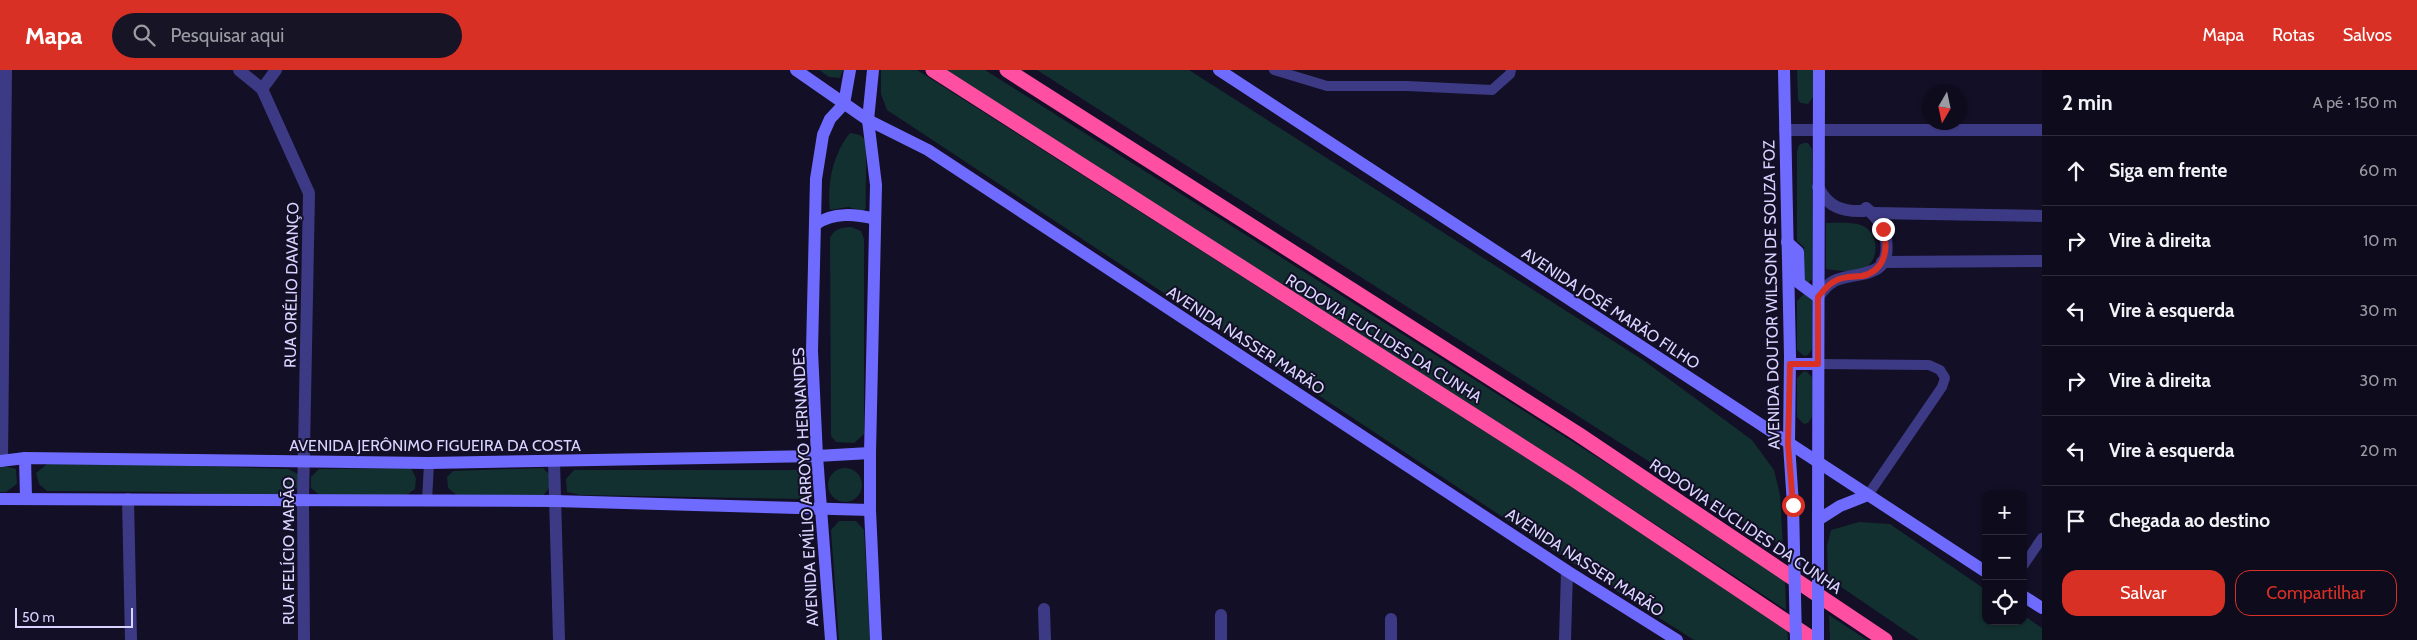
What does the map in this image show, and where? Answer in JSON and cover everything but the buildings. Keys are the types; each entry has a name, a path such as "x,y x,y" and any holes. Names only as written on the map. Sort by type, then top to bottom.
{"highway":[{"name":"RODOVIA EUCLIDES DA CUNHA","path":"933,70 1573,479 1816,640"},
{"name":"RODOVIA EUCLIDES DA CUNHA","path":"1007,70 1578,434 1885,640"}],"main road":[{"name":"AVENIDA NASSER MARÃO","path":"796,70 868,120 928,150 1567,571 1677,640"},
{"name":"AVENIDA EMÍLIO ARROYO HERNANDES","path":"831,640 817,456 812,351 816,179 823,136 830,120 844,104 850,70"},
{"name":"AVENIDA JOSÉ MARÃO FILHO","path":"1219,70 1982,569"},
{"name":"AVENIDA DOUTOR WILSON DE SOUZA FOZ","path":"1784,70 1790,364 1788,444 1793,505 1796,640"},
{"path":"1816,640 1818,525 1818,70"},
{"path":"873,72 868,120 876,185 870,510 876,640"},
{"path":"816,224 825,218 843,215 875,219"},
{"path":"1787,242 1798,252 1799,283 1818,297"},
{"path":"1790,364 1818,364"},
{"name":"AVENIDA JERÔNIMO FIGUEIRA DA COSTA","path":"1,461 25,458 429,463 554,462 870,453"},
{"path":"25,458 26,498"},
{"path":"1818,525 1840,506 1868,495"},
{"path":"0,499 554,501 870,510"},
{"path":"2027,599 2042,608"}],"street":[{"path":"1,461 2,231 6,70"},
{"path":"239,70 262,89 276,70"},
{"name":"RUA ORÉLIO DAVANÇO","path":"262,89 309,192 305,462"},
{"path":"1785,130 2042,130"},
{"path":"1818,187 1827,201 1841,210 1864,211 1866,208 1873,213 1879,221 1886,238 1882,262 1874,271 1834,281 1818,297"},
{"path":"1873,213 2042,216"},
{"path":"1882,262 2042,261"},
{"name":"RUA FELÍCIO MARÃO","path":"304,640 303,501 305,462"},
{"path":"554,462 559,640"},
{"path":"128,498 131,640"},
{"path":"1565,640 1567,571"},
{"path":"1044,609 1044,640"},
{"path":"1221,615 1221,640"},
{"path":"1391,619 1391,640"}],"lane":[{"path":"1274,70 1327,86 1407,86 1492,90 1510,74 1511,70"},
{"path":"1818,364 1929,364 1940,370 1944,378 1942,386 1868,495"},
{"path":"426,501 429,463"},
{"path":"2027,560 2042,538"}],"green space":[{"path":"819,70 843,70 840,78 829,77"},
{"path":"881,70 917,70 1572,487 1787,629 1788,640 1694,640 1554,551 887,110 881,94"},
{"path":"943,70 985,70 1785,576 1786,610 1573,470"},
{"path":"1037,70 1189,70 1643,360 1752,440 1774,470 1780,495 1783,547"},
{"path":"1797,70 1813,70 1813,97 1808,104 1801,103 1798,100"},
{"path":"850,133 858,134 864,139 866,207 864,211 848,207 830,210 829,190 832,169 839,150"},
{"path":"1808,143 1812,149 1812,279 1808,283 1804,279 1804,247 1797,241 1797,151 1799,145"},
{"path":"1826,223 1857,224 1868,229 1875,242 1874,257 1870,264 1853,272 1826,269"},
{"path":"851,227 861,231 864,239 864,434 854,443 836,442 831,436 830,238 838,229"},
{"path":"1804,294 1812,299 1812,349 1808,355 1804,356 1797,350 1797,301"},
{"path":"1804,371 1812,377 1812,417 1808,423 1804,424 1797,417 1797,378"},
{"path":"47,464 288,469 298,474 298,487 290,496 47,491 39,484 36,473"},
{"path":"0,465 16,469 17,484 6,492 0,492"},
{"path":"411,468 416,478 415,489 405,496 321,496 311,488 311,477 319,469"},
{"path":"543,468 549,474 549,488 543,496 458,496 448,488 447,477 453,471"},
{"path":"845,468 852,469 857,473 861,478 861,492 857,497 852,501 845,502 838,501 833,497 829,492 828,485 829,478 833,473 838,469"},
{"path":"574,470 803,470 811,475 811,492 803,499 580,495 567,492 566,479"},
{"path":"839,521 856,521 864,530 870,640 839,640 831,530"},
{"path":"1859,522 1890,524 1982,587 1982,625 2027,625 2027,618 2042,628 2042,640 1919,640 1828,578 1827,546 1831,530"},
{"path":"1829,615 1867,640 1830,640"}],"route":[{"path":"1793,505 1788,444 1790,364 1818,364 1818,297 1834,281 1866,274 1874,271 1880,265 1884,258 1886,247 1883,229"}]}
